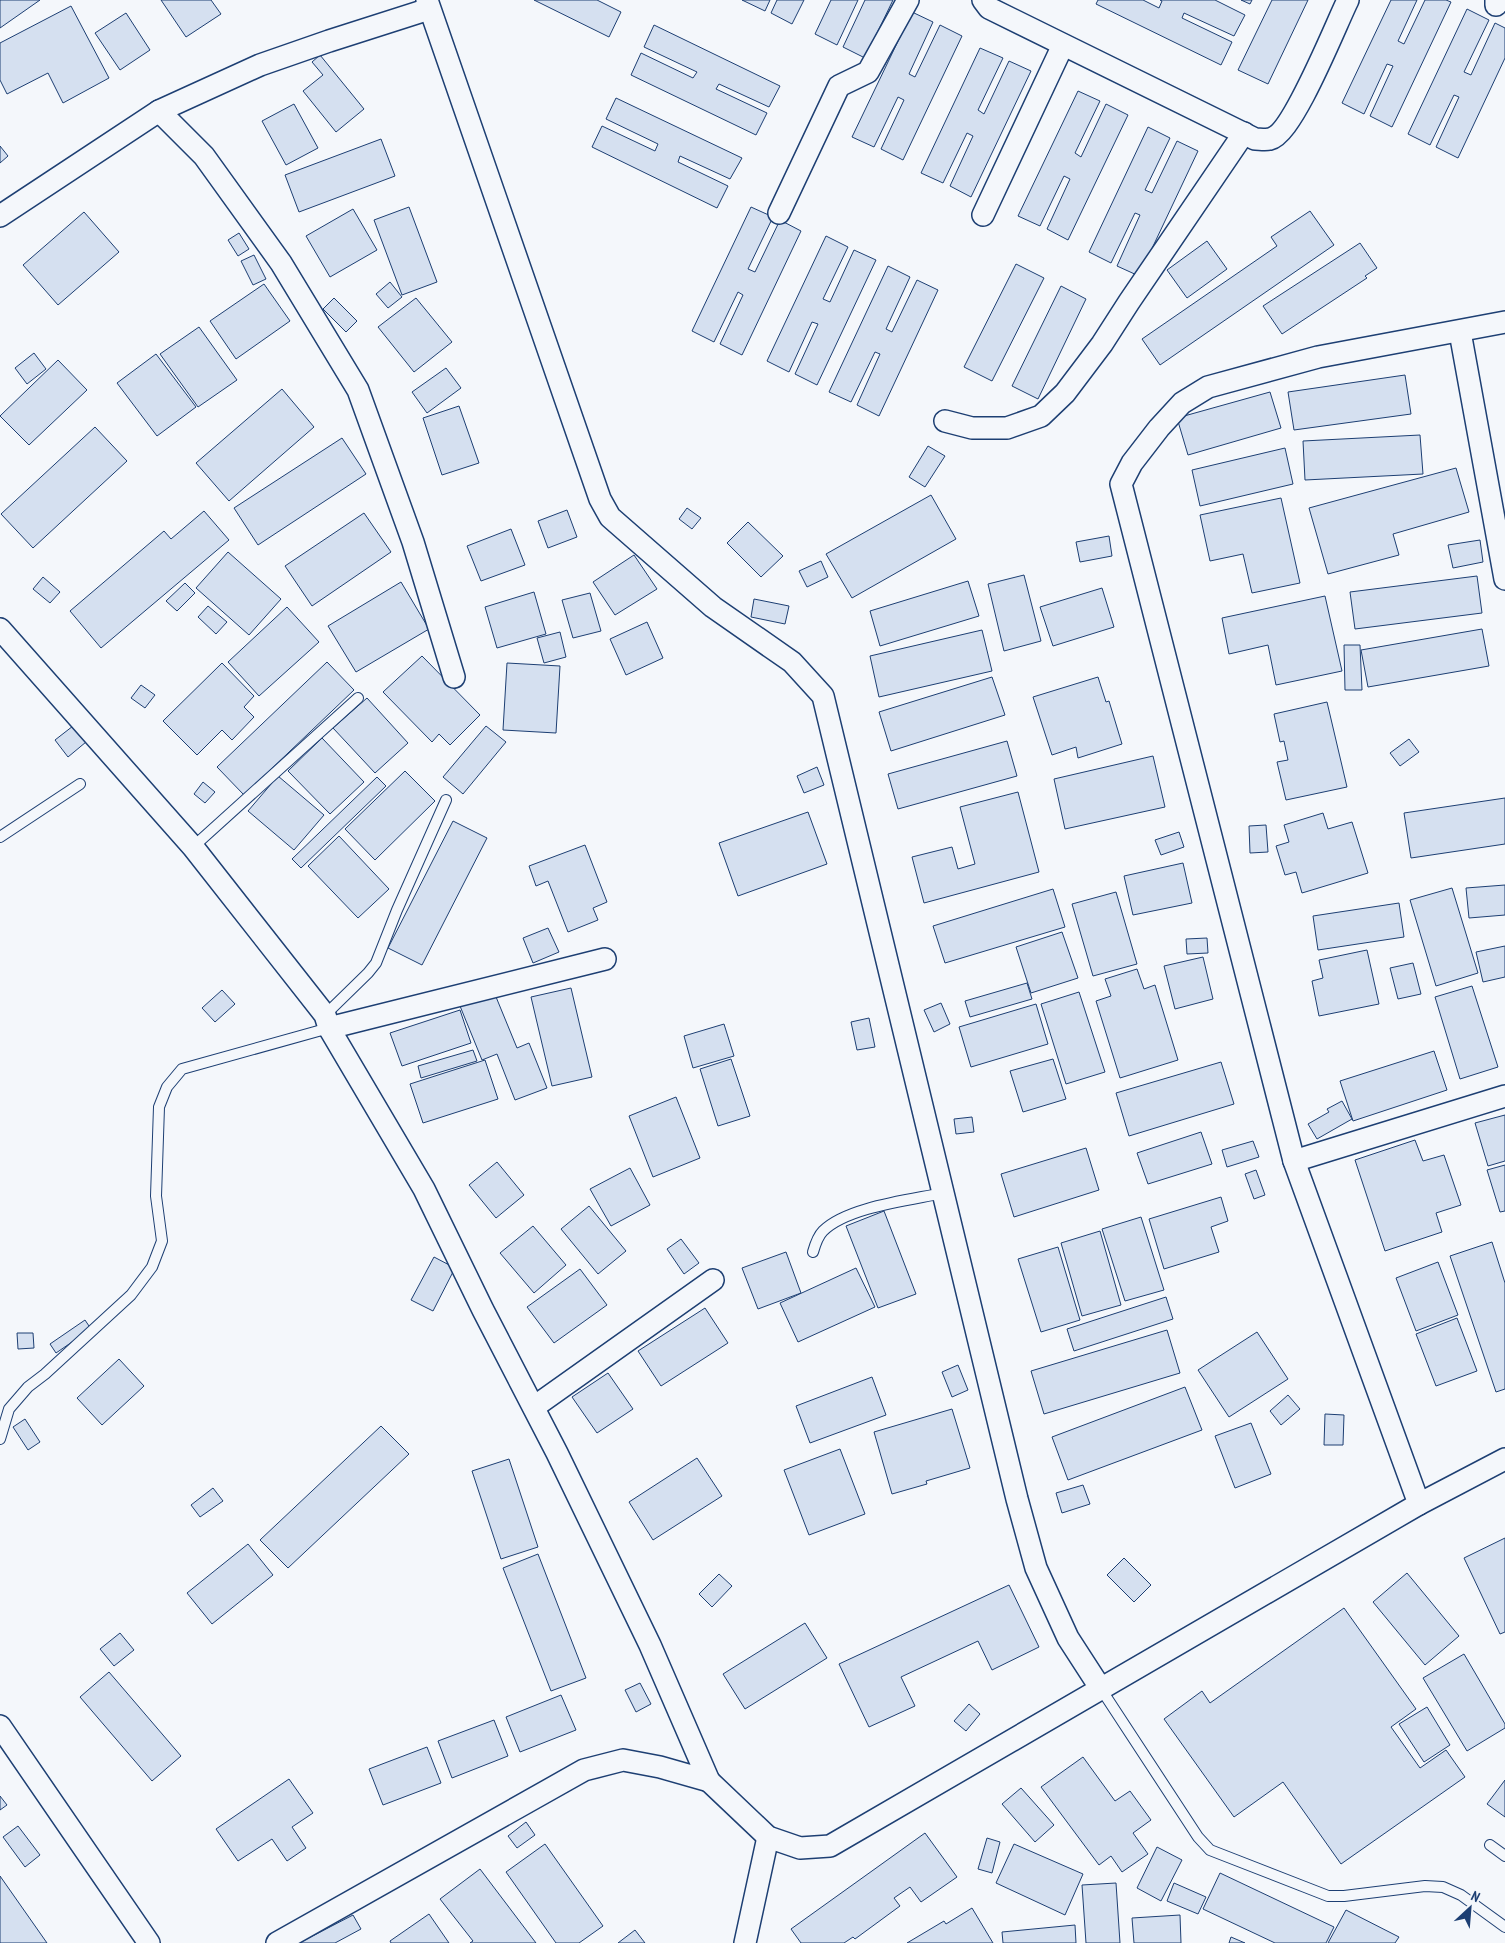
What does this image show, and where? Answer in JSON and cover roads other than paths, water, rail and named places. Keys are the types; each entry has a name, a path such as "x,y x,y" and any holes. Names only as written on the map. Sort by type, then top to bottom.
{"street":[{"path":"779,214 839,86 868,72 908,0"},
{"path":"983,0 989,8 1255,139 1271,139 1280,133 1290,120 1348,0"},
{"path":"0,216 159,111 260,65 428,5 600,499 610,518 713,607 792,662 823,696 1017,1499 1036,1568 1068,1638 1101,1689"},
{"path":"983,215 1063,45"},
{"path":"159,111 204,156 282,264 358,390 413,542 454,677"},
{"path":"945,421 972,428 1007,428 1041,416 1047,411 1065,393 1102,344 1128,302 1244,134"},
{"path":"1419,1504 1294,1161 1121,484 1132,463 1158,428 1182,403 1208,387 1318,357 1460,332 1505,322"},
{"path":"1460,332 1505,579"},
{"path":"0,628 193,847 327,1022 424,1189 483,1310 534,1407 650,1645 709,1781 768,1836 800,1848 830,1846 1419,1504 1505,1459"},
{"path":"327,1022 605,959"},
{"path":"1294,1161 1505,1096"},
{"path":"534,1407 713,1280"},
{"path":"0,1726 150,1943"},
{"path":"277,1943 584,1770 623,1760 660,1767 709,1781"},
{"path":"745,1943 768,1836"}],"lane":[{"path":"193,847 358,698"},
{"path":"0,837 80,784"},
{"path":"0,1439 10,1409 28,1387 45,1374 131,1295 152,1267 162,1241 156,1196 157,1134 159,1107 167,1087 182,1070 327,1022 376,964 397,910 446,800"},
{"path":"813,1252 821,1233 835,1221 877,1206 944,1193"},
{"path":"1101,1689 1198,1837 1210,1850 1328,1896 1344,1896 1425,1886 1443,1887 1461,1895 1505,1927"},
{"path":"1490,1845 1505,1856"}]}
